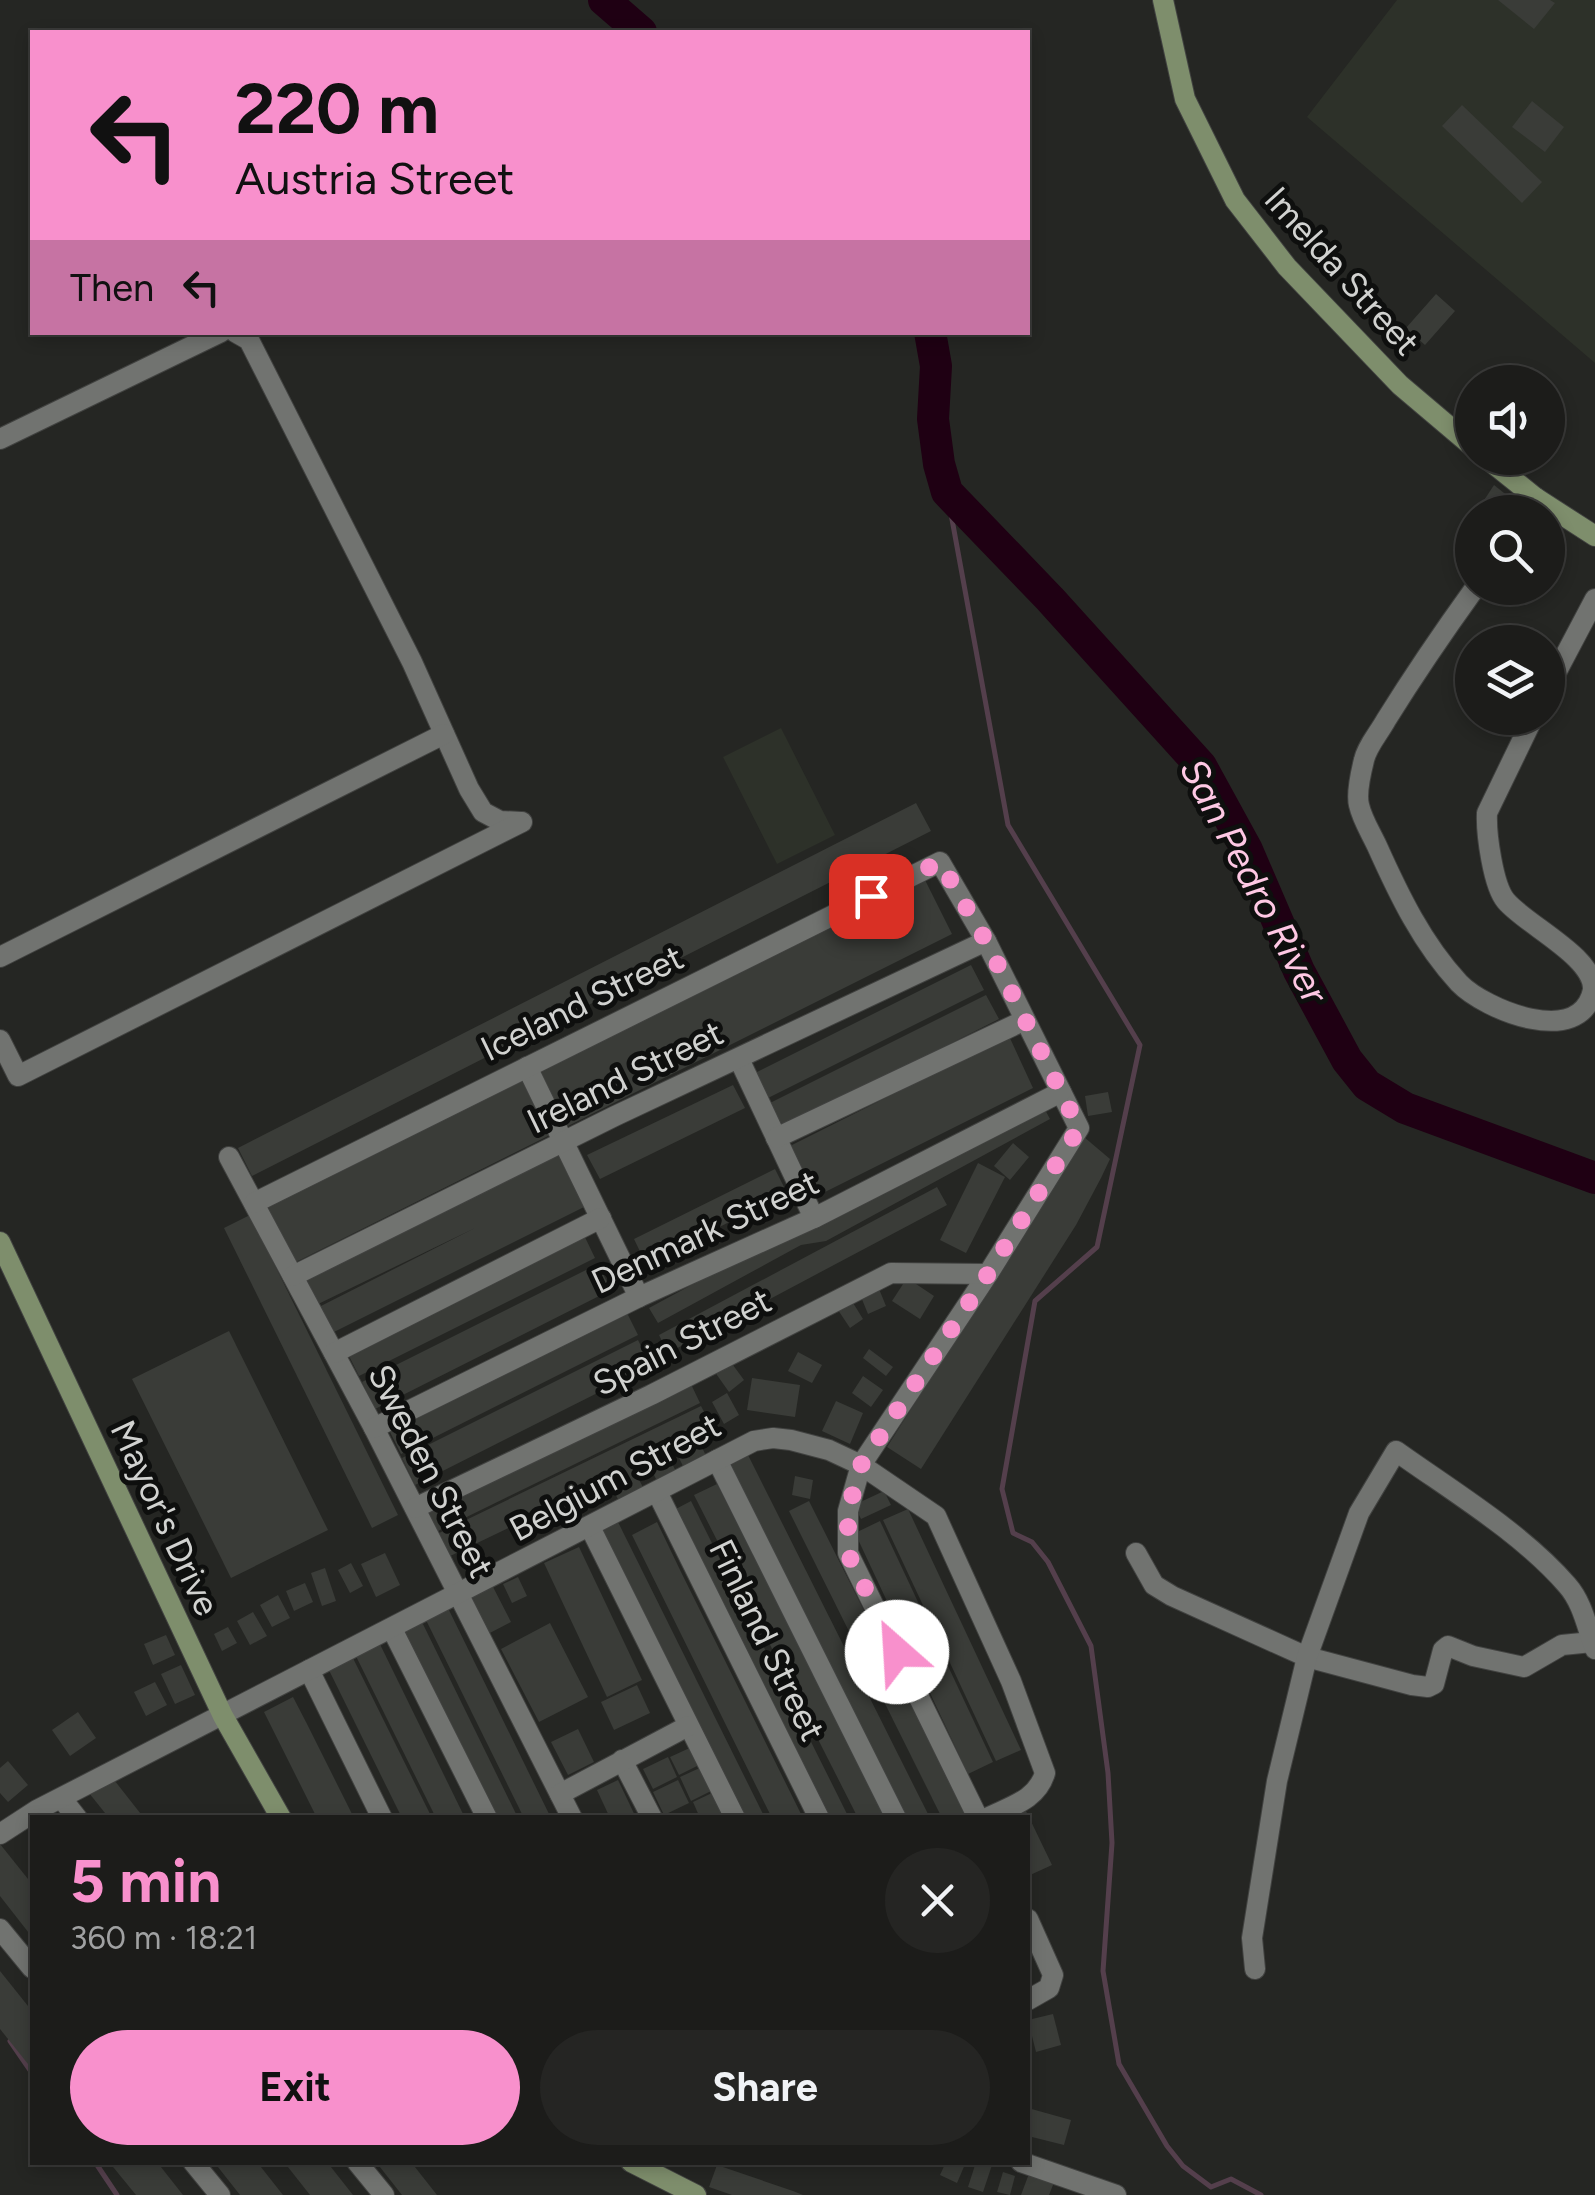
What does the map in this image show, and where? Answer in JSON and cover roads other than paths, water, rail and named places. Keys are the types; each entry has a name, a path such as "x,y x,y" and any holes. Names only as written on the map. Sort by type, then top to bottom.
{"street":[{"name":"Imelda Street","path":"1163,0 1185,99 1236,200 1287,267 1388,372 1455,431"},
{"path":"0,440 215,335"},
{"path":"0,1040 18,1076 522,822 500,821 483,812 412,662 249,340 240,335"},
{"path":"1502,475 1521,495"},
{"path":"1565,522 1595,536"},
{"path":"1565,656 1595,599"},
{"path":"1463,605 1364,756 1357,802 1408,916 1461,986 1508,1013 1554,1023 1575,1016 1584,1008 1593,989 1592,976 1568,947 1540,931 1504,900 1486,828 1487,813 1525,735"},
{"path":"0,957 444,734"},
{"name":"Iceland Street","path":"254,1202 940,862 986,941"},
{"path":"977,1815 848,1554 848,1511 861,1465 1079,1128 986,941"},
{"name":"Ireland Street","path":"293,1276 986,941"},
{"path":"776,1138 1025,1020"},
{"path":"738,1059 814,1218"},
{"path":"527,1067 640,1297"},
{"name":"Denmark Street","path":"374,1428 640,1297 814,1218 1061,1092"},
{"name":"Sweden Street","path":"229,1157 374,1428 570,1815"},
{"path":"334,1353 602,1218"},
{"name":"Mayor's Drive","path":"0,1242 223,1716 279,1815"},
{"name":"Spain Street","path":"414,1508 652,1395 891,1273 988,1274"},
{"name":"Belgium Street","path":"33,1815 754,1441 773,1438 829,1450 861,1465 936,1516 982,1614 1044,1772 1040,1788 992,1815"},
{"path":"1136,1553 1154,1585 1307,1657 1428,1687 1434,1684 1442,1650 1448,1646 1524,1667 1562,1646 1594,1646 1569,1586 1498,1523 1396,1452 1360,1513 1307,1657 1277,1780 1252,1938 1256,1969"},
{"path":"717,1460 894,1815"},
{"name":"Finland Street","path":"658,1492 817,1815"},
{"path":"590,1527 733,1815"},
{"path":"392,1629 485,1815"},
{"path":"309,1670 381,1815"},
{"path":"560,1794 688,1726"},
{"path":"622,1760 650,1815"},
{"path":"62,1798 76,1815"},
{"name":"Belgium Street","path":"0,1834 30,1817"},
{"path":"1030,1923 1053,1975 1049,1988 1030,1999"},
{"path":"0,1928 30,1966"},
{"path":"195,2165 220,2195"},
{"path":"360,2165 384,2195"},
{"path":"640,2165 696,2195"},
{"path":"1030,2165 1116,2195"}],"waterway":[{"name":"San Pedro River","path":"604,0 639,30"},
{"name":"San Pedro River","path":"931,335 936,366 933,419 947,492 1201,766 1247,850 1299,971 1347,1060 1367,1085 1405,1108 1595,1178"},
{"path":"947,492 1008,825 1140,1045 1097,1247 1035,1301 1002,1489 1013,1533 1032,1542 1048,1562 1091,1646 1108,1773 1112,1843 1103,1971 1119,2064 1183,2166 1211,2187 1231,2179 1261,2195"},
{"path":"10,2041 30,2070"},
{"path":"97,2165 117,2195"}]}
